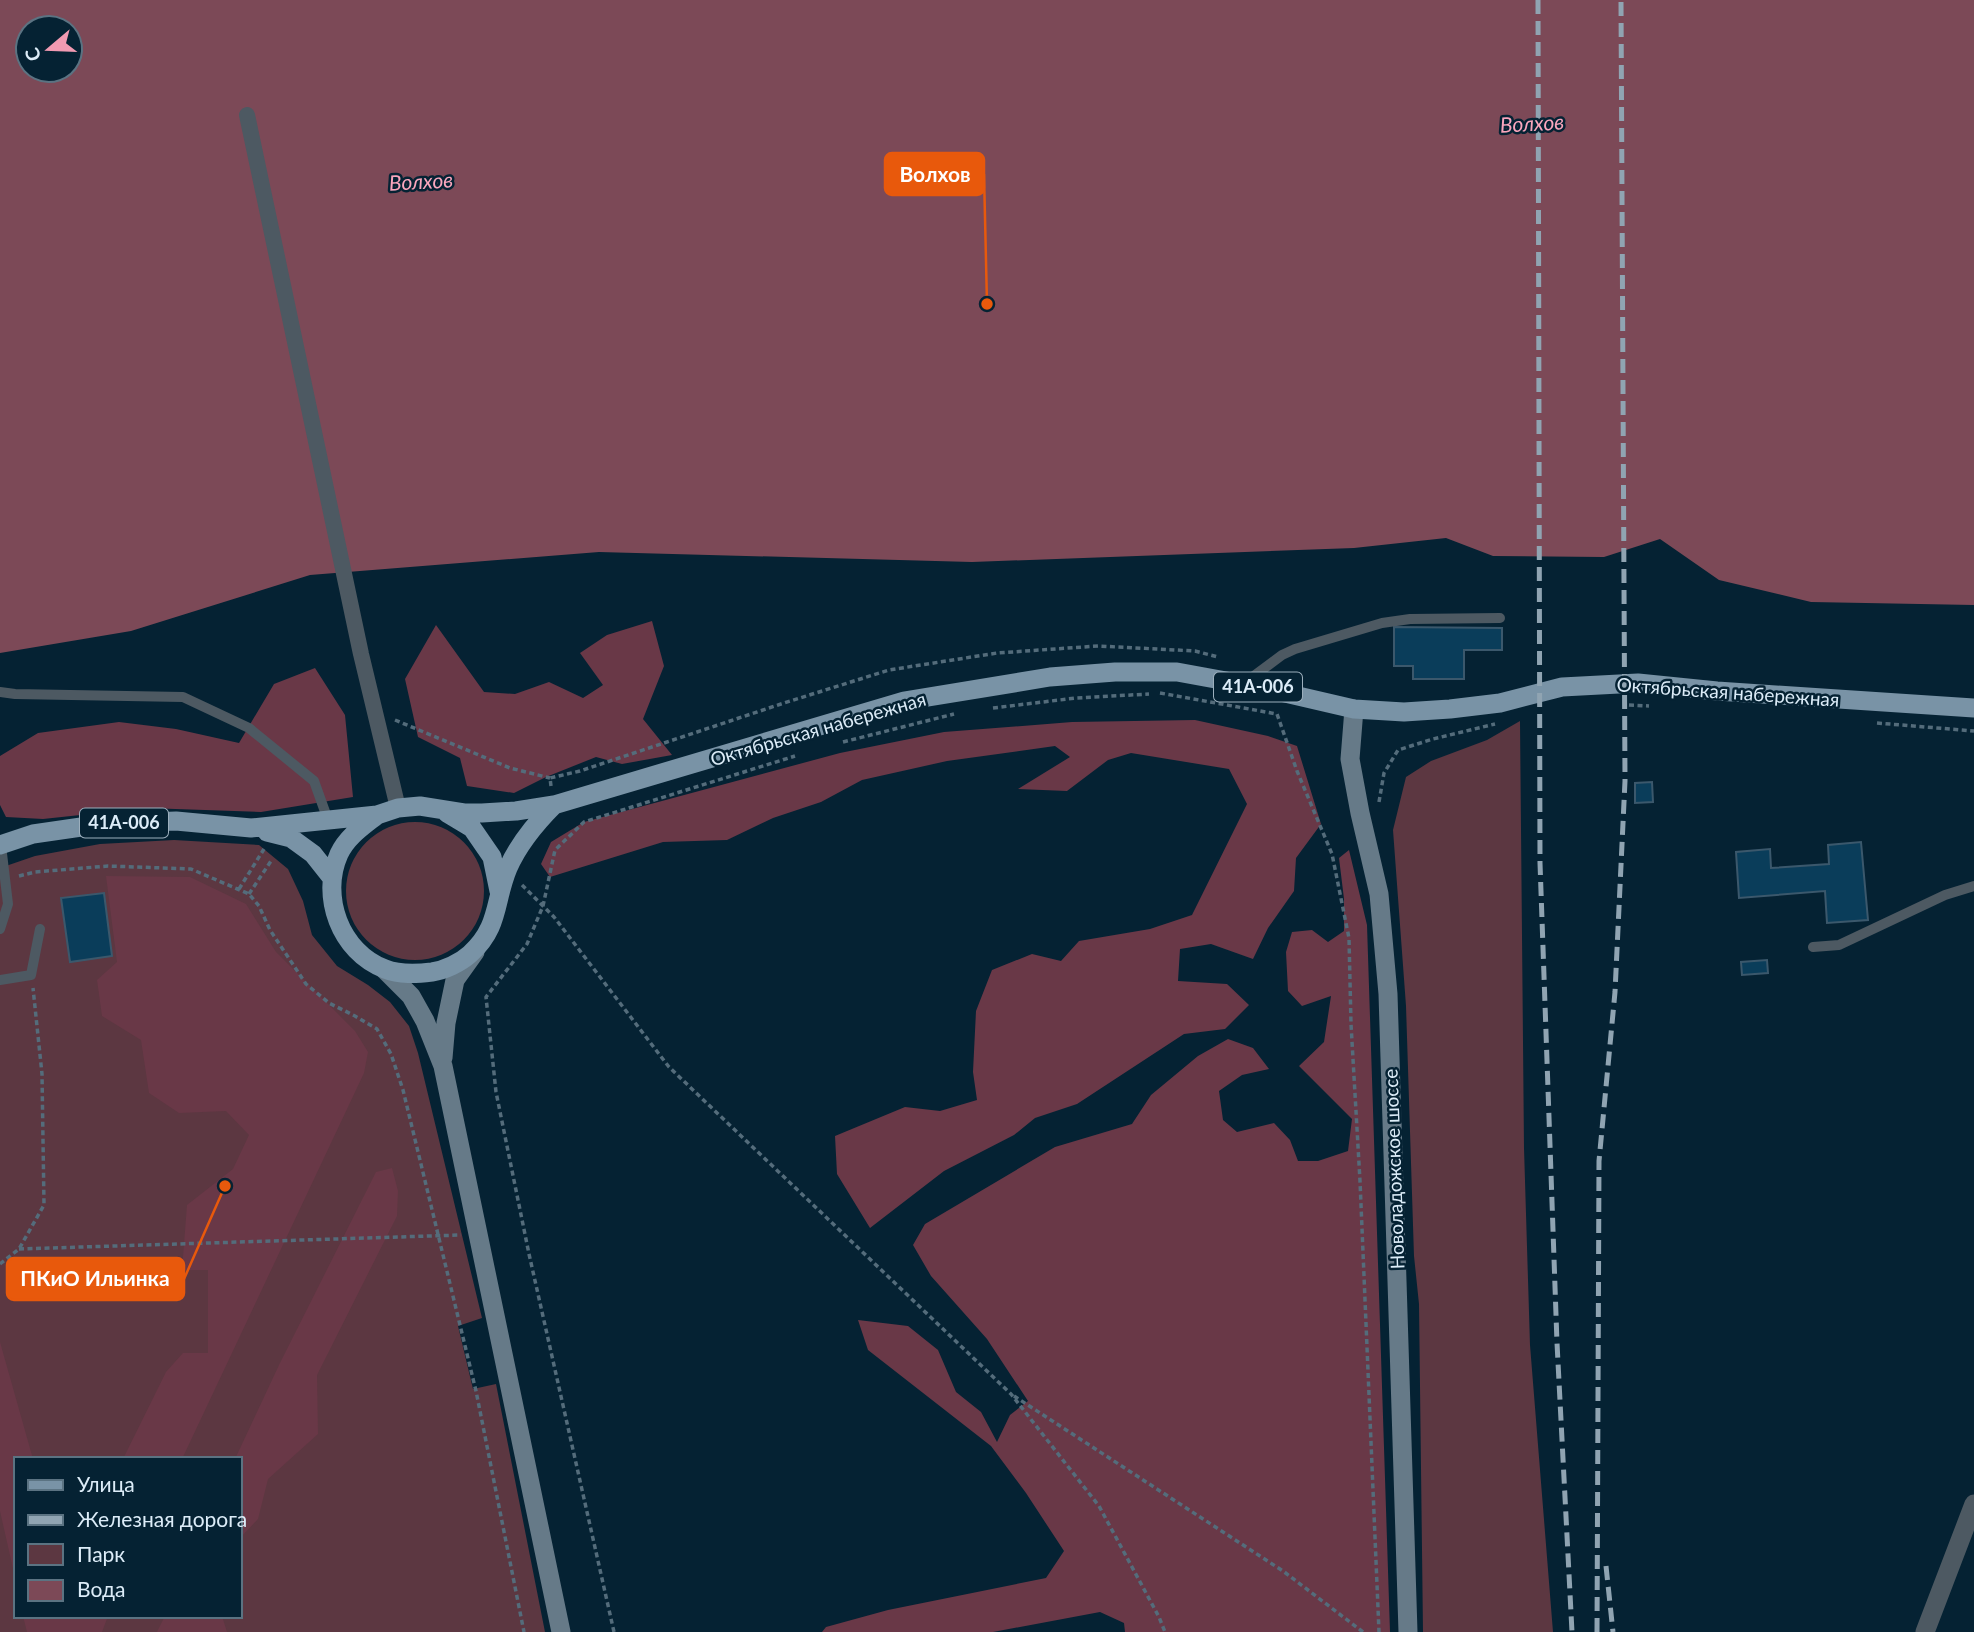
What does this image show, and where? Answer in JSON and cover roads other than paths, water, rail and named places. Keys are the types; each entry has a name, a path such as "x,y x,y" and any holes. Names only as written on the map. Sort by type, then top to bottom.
{"main road":[{"name":"Октябрьская набережная","path":"0,845 33,834 102,824 176,821 251,828 377,815 398,808 420,806 482,813 516,811 554,805 904,701 1050,677 1115,672 1177,672 1354,709 1404,712 1500,703 1562,687 1638,683 1717,691 1974,708"},
{"name":"Новоладожское шоссе","path":"1354,709 1350,759 1379,894 1388,994 1408,1632"},
{"path":"443,1066 446,1023 455,980 488,932 496,913 499,892 518,847 532,827 554,805"},
{"path":"441,810 472,828 492,857 499,892"},
{"path":"377,815 356,831 340,853 332,878 332,906 342,933 360,954 384,969 411,996 425,1021 443,1066 561,1632"},
{"path":"251,828 291,838 313,854 332,878"},
{"path":"384,969 413,975 443,970 469,955 488,932"}],"street":[{"path":"247,115 361,654 398,808"},
{"path":"1924,1632 1974,1504"}],"lane":[{"path":"1243,684 1282,655 1295,649 1382,623 1410,619 1500,618"},
{"path":"0,692 183,697 249,728 314,781 328,820"},
{"path":"0,845 8,904 0,929"},
{"path":"1813,947 1839,944 1945,895 1974,886"},
{"path":"0,980 31,975 40,929"}],"water":[{"name":"Волхов","path":"0,0 1974,0 1974,605 1811,602 1719,580 1660,539 1604,557 1493,556 1446,538 1354,548 972,562 599,552 310,575 131,631 0,653"}],"railway":[{"path":"1538,0 1540,863 1557,1343 1572,1632"},
{"path":"1597,1632 1599,1161 1615,992 1625,781 1621,0"},
{"path":"1606,1566 1613,1632"}],"place":[{"name":"Волхов","path":"987,304"},
{"name":"ПКиО Ильинка","path":"225,1186"}]}
